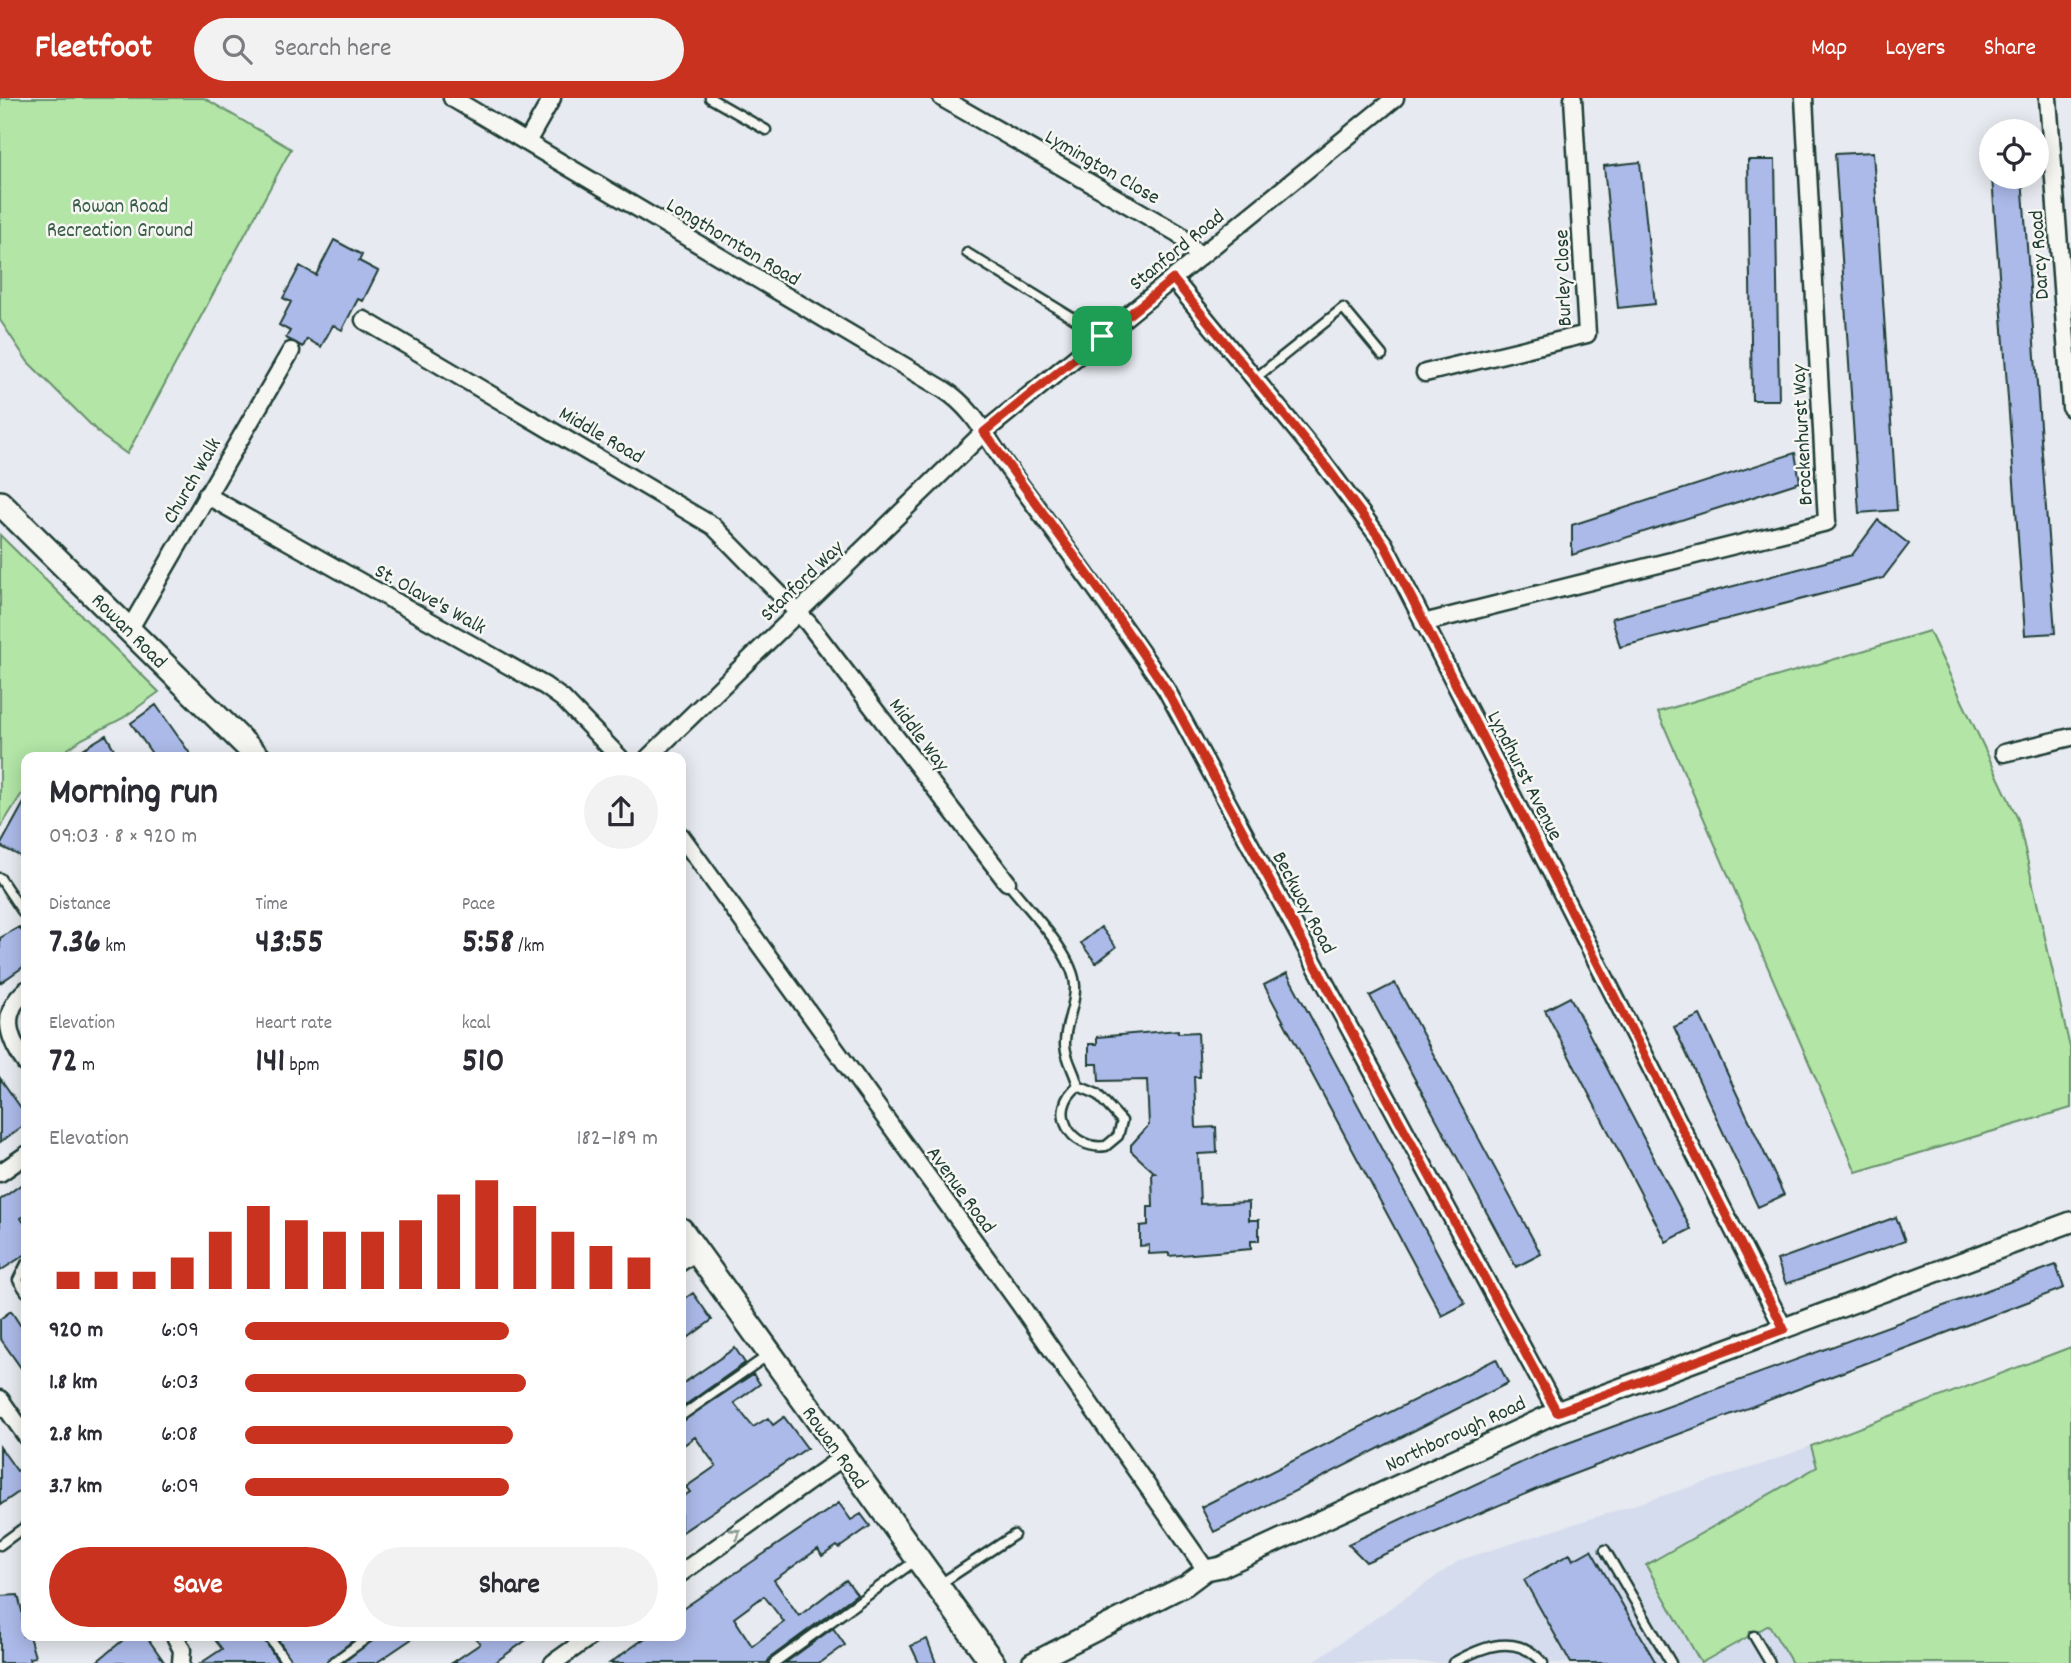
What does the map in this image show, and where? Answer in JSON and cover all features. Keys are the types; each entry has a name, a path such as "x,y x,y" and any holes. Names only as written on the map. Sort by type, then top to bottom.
{"main road":[{"name":"Rowan Road","path":"0,503 253,752"},
{"name":"Rowan Road","path":"688,1256 769,1354 993,1663"}],"street":[{"name":"Longthornton Road","path":"452,98 956,397 977,419 984,432"},
{"path":"527,142 552,98"},
{"name":"Lymington Close","path":"942,98 1179,234 1199,257"},
{"name":"Stanford Road","path":"984,432 1395,98"},
{"name":"Burley Close","path":"1425,373 1587,334 1573,98"},
{"name":"Brockenhurst Way","path":"1423,623 1827,522 1804,98"},
{"name":"Darcy Road","path":"2048,98 2071,408"},
{"name":"Lyndhurst Avenue","path":"1173,279 1374,527 1784,1329"},
{"name":"Middle Road","path":"364,320 703,518 741,552 798,613"},
{"name":"Church Walk","path":"129,630 291,351"},
{"name":"Stanford Way","path":"654,752 984,432"},
{"name":"Beckway Road","path":"984,432 1102,594 1166,689 1557,1412"},
{"name":"St. Olave's Walk","path":"206,495 545,686 563,699 614,752"},
{"name":"Middle Way","path":"798,613 818,635 1007,882"},
{"path":"2004,753 2071,737"},
{"name":"Avenue Road","path":"686,843 1019,1303 1206,1570"},
{"path":"21,994 11,1002 3,1017 10,1038 21,1056"},
{"path":"0,1173 21,1158"},
{"name":"Northborough Road","path":"1032,1663 1186,1585 1206,1570 1221,1567 1557,1412 2071,1222"},
{"path":"0,1399 21,1429"},
{"path":"686,1569 843,1457"},
{"path":"178,1641 182,1650 181,1663"},
{"path":"553,1663 584,1641"}],"lane":[{"path":"710,98 766,130"},
{"path":"967,253 1102,336"},
{"path":"1253,380 1343,308 1382,355"},
{"path":"0,878 21,910"},
{"path":"1007,882 1066,958 1073,976 1074,999 1065,1043 1066,1054 1078,1086 1097,1094 1122,1121 1118,1136 1106,1146 1079,1142 1067,1130 1064,1110 1078,1086"},
{"path":"686,1412 769,1354"},
{"path":"0,1545 21,1530"},
{"path":"937,1586 1014,1535"},
{"path":"1605,1550 1671,1663"},
{"path":"774,1663 918,1560"},
{"path":"1754,1636 1770,1663"},
{"path":"272,1641 287,1663"},
{"path":"332,1663 363,1641"},
{"path":"1453,1663 1489,1645 1507,1643 1528,1650 1543,1663"}],"shaded area":[{"path":"2071,1347 2071,1663 1311,1663 1460,1560 1763,1464"}],"green space":[{"name":"Rowan Road Recreation Ground","path":"0,98 204,98 291,149 127,454 102,436 28,362 0,320"},
{"path":"0,535 159,692 123,718 82,739 64,752 21,752 21,795 0,828"},
{"path":"1929,631 2018,819 2071,1052 2071,1108 1856,1172 1658,712"},
{"path":"2071,1347 2071,1663 1792,1663 1769,1625 1701,1663 1646,1565 1817,1467 1811,1446"}],"building":[{"path":"1873,152 1897,510 1859,513 1835,154"},
{"path":"1748,160 1775,160 1779,400 1752,400"},
{"path":"1640,162 1655,304 1618,308 1604,166"},
{"path":"1993,189 2023,189 2055,633 2025,635"},
{"path":"334,240 362,255 359,261 378,271 363,301 358,299 342,330 333,325 321,347 307,339 303,347 286,338 290,331 279,325 291,302 283,298 300,266 316,275"},
{"path":"1795,453 1800,482 1572,555 1572,525"},
{"path":"1878,520 1909,544 1883,578 1620,647 1612,618 1852,555"},
{"path":"156,705 189,752 151,752 131,723"},
{"path":"106,735 116,752 78,752"},
{"path":"21,808 21,856 0,846"},
{"path":"19,927 21,930 21,968 0,983 0,938"},
{"path":"1101,927 1116,947 1096,963 1081,943"},
{"path":"1287,973 1465,1304 1442,1316 1264,985"},
{"path":"1395,983 1541,1254 1516,1267 1370,996"},
{"path":"1570,997 1691,1229 1666,1242 1545,1010"},
{"path":"1700,1015 1784,1195 1758,1207 1674,1027"},
{"path":"1178,1030 1178,1033 1198,1032 1200,1077 1194,1077 1196,1128 1216,1127 1217,1153 1198,1154 1200,1204 1249,1202 1249,1220 1259,1220 1259,1241 1251,1241 1251,1249 1169,1256 1169,1253 1149,1254 1149,1245 1140,1246 1140,1226 1148,1225 1148,1207 1153,1207 1152,1173 1155,1173 1131,1151 1131,1145 1149,1125 1147,1080 1099,1081 1098,1064 1089,1064 1089,1044 1097,1044 1097,1037"},
{"path":"0,1078 21,1108 21,1127 0,1142"},
{"path":"21,1185 21,1257 0,1271 0,1200"},
{"path":"1896,1217 1905,1241 1786,1284 1777,1260"},
{"path":"2056,1265 2064,1288 1558,1480 1366,1562 1348,1544 1546,1451"},
{"path":"693,1293 712,1320 686,1339 686,1298"},
{"path":"11,1311 21,1326 21,1368 0,1338 0,1319"},
{"path":"735,1348 745,1363 686,1404 686,1382"},
{"path":"1496,1359 1508,1383 1214,1532 1201,1507"},
{"path":"753,1374 760,1384 734,1403 753,1427 768,1418 773,1425 784,1417 807,1448 686,1530 686,1495 690,1492 686,1487 716,1466 695,1437 686,1443 686,1419"},
{"path":"0,1447 17,1471 21,1468 21,1490 0,1505"},
{"path":"839,1503 851,1520 861,1514 870,1526 839,1548 837,1546 822,1556 818,1549 774,1580 799,1616 846,1580 857,1594 770,1658 767,1663 610,1663 641,1641 686,1641 686,1607","holes":["764,1596 784,1622 752,1646 734,1618"]},
{"path":"1591,1550 1656,1663 1571,1663 1524,1580 1570,1554 1573,1560"},
{"path":"18,1595 21,1607 21,1641 30,1641 35,1657 29,1658 30,1663 0,1663 0,1596"},
{"path":"833,1628 845,1645 820,1663 785,1663"},
{"path":"927,1639 936,1663 919,1663 911,1646"},
{"path":"122,1641 150,1641 165,1663 95,1663"},
{"path":"216,1641 265,1641 279,1663 201,1663 222,1649"},
{"path":"279,1641 352,1641 326,1663 293,1663"},
{"path":"370,1641 409,1641 376,1663 343,1663"},
{"path":"478,1641 525,1641 494,1663 452,1663 480,1644"}],"route":[{"path":"1173,279 1374,527 1709,1177 1784,1329 1557,1412 1166,689 1102,594 984,432 1102,336 1173,279"}]}
